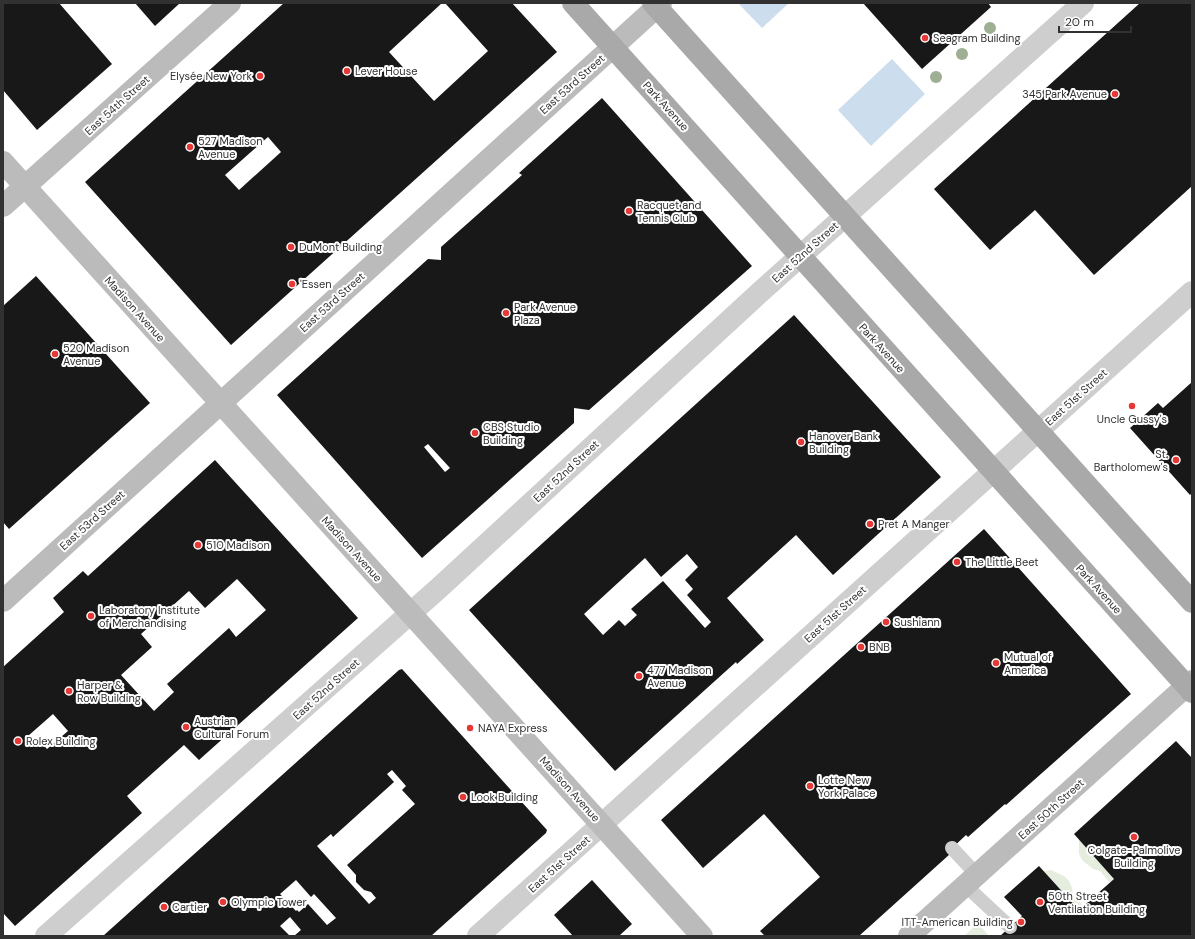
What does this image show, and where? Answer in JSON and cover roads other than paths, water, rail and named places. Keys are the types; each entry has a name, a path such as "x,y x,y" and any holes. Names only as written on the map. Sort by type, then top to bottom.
{"main road":[{"name":"East 54th Street","path":"3,206 230,3"},
{"name":"Park Avenue","path":"573,3 993,471 1190,686"},
{"name":"East 53rd Street","path":"3,601 612,47 657,4"},
{"path":"657,4 845,216 1192,602"},
{"name":"Madison Avenue","path":"3,162 702,936"},
{"name":"East 50th Street","path":"909,936 1190,686"}],"street":[{"name":"East 52nd Street","path":"46,936 410,614 799,256 1083,3"},
{"name":"East 51st Street","path":"478,936 1192,292"}],"lane":[{"path":"952,848 971,880 1010,927"}],"water":[{"path":"738,3 789,3 762,28"},
{"path":"892,59 925,94 871,146 838,110"}],"place":[{"name":"Seagram Building","path":"925,38"},
{"name":"Lever House","path":"347,71"},
{"name":"Elysée New York","path":"260,76"},
{"name":"345 Park Avenue","path":"1115,94"},
{"name":"527 Madison Avenue","path":"190,147"},
{"name":"Racquet and Tennis Club","path":"629,211"},
{"name":"DuMont Building","path":"291,247"},
{"name":"'Essen","path":"292,284"},
{"name":"Park Avenue Plaza","path":"506,313"},
{"name":"520 Madison Avenue","path":"55,354"},
{"name":"Uncle Gussy's","path":"1132,406"},
{"name":"CBS Studio Building","path":"475,433"},
{"name":"Hanover Bank Building","path":"801,442"},
{"name":"St. Bartholomew's","path":"1176,460"},
{"name":"Pret A Manger","path":"870,524"},
{"name":"510 Madison","path":"198,545"},
{"name":"The Little Beet","path":"957,562"},
{"name":"Laboratory Institute of Merchandising","path":"91,616"},
{"name":"Sushiann","path":"886,622"},
{"name":"BNB","path":"861,647"},
{"name":"Mutual of America","path":"996,663"},
{"name":"477 Madison Avenue","path":"639,676"},
{"name":"Harper & Row Building","path":"69,691"},
{"name":"Austrian Cultural Forum","path":"186,727"},
{"name":"NAYA Express","path":"470,728"},
{"name":"Rolex Building","path":"18,741"},
{"name":"Lotte New York Palace","path":"810,786"},
{"name":"Look Building","path":"463,797"},
{"name":"Colgate-Palmolive Building","path":"1134,837"},
{"name":"Olympic Tower","path":"223,902"},
{"name":"50th Street Ventilation Building","path":"1040,902"},
{"name":"Cartier","path":"164,907"},
{"name":"ITT-American Building","path":"1021,922"}]}
